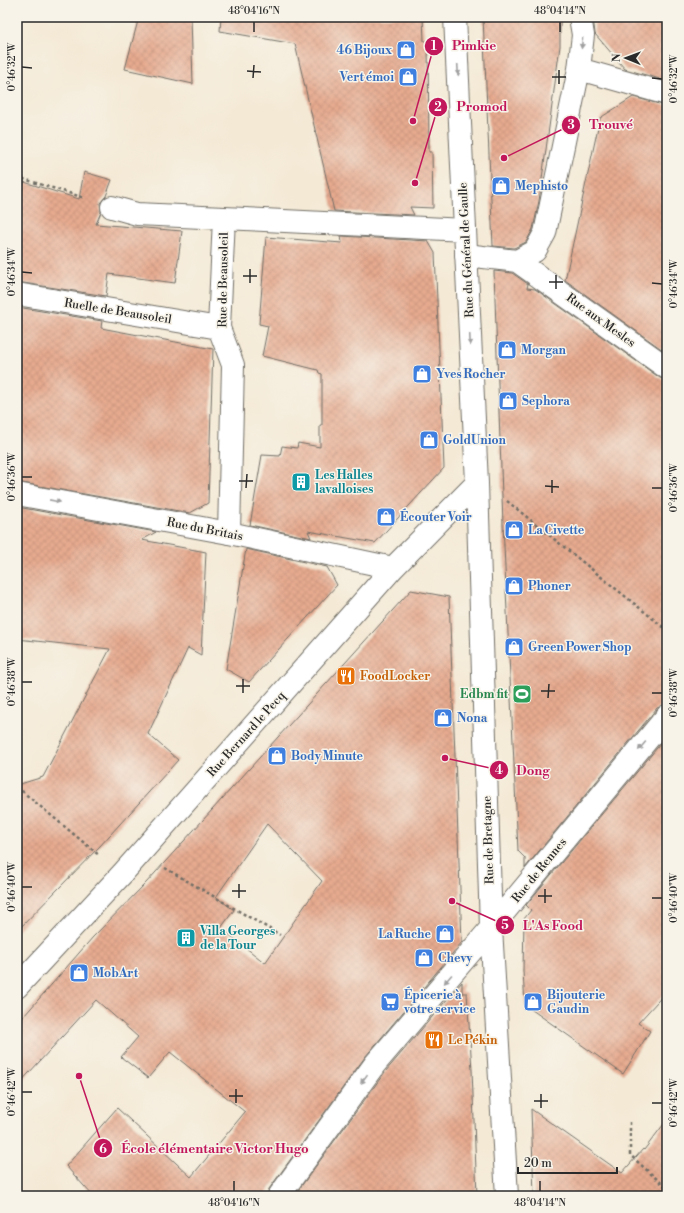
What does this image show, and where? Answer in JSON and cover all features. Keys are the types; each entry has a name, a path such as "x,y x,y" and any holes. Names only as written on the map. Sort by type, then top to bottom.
{"street":[{"name":"Rue du Général de Gaulle","path":"455,17 476,483"},
{"path":"517,261 535,251 545,233 580,69 583,35 580,17"},
{"path":"580,69 667,94"},
{"path":"112,207 137,214 224,218"},
{"name":"Rue de Beausoleil","path":"229,533 233,365 220,328 224,218 465,230"},
{"name":"Rue aux Mesles","path":"466,255 517,261 667,368"},
{"name":"Ruelle de Beausoleil","path":"17,294 220,328"},
{"name":"Rue Bernard le Pecq","path":"17,987 122,874 393,568 476,483"},
{"name":"Rue de Bretagne","path":"476,483 491,928 507,1196"},
{"name":"Rue du Britais","path":"17,494 229,533 393,568"},
{"name":"Rue de Rennes","path":"279,1196 375,1064 491,928 667,716"}],"path":[{"path":"17,177 112,207"},
{"path":"476,483 503,498 667,630"},
{"path":"17,787 122,874"},
{"path":"140,853 280,935"},
{"path":"630,1122 630,1155 667,1188"}],"building":[{"path":"139,17 191,17 193,84 125,69"},
{"path":"221,17 423,17 424,41 428,41 429,152 432,152 433,208 410,207 414,215 334,211 295,44 220,31"},
{"path":"483,17 560,17 560,46 539,201 533,229 526,242 514,248 493,246"},
{"path":"593,17 667,17 667,81 625,69 595,34"},
{"path":"633,97 667,106 667,353 565,280 600,118"},
{"path":"84,172 112,180 106,196 100,203 101,212 96,224 182,231 175,283 109,274 106,296 17,282 17,209 24,182 79,199"},
{"path":"341,236 428,241 435,253 444,468 375,543 308,531 311,538 250,525 262,455 280,456 282,446 297,448 298,443 320,447 320,425 322,425 322,374 319,373 318,370 262,356 268,326 259,324 266,237 342,243"},
{"path":"494,271 512,273 528,284 527,288 535,289 660,378 667,380 667,704 657,708 525,868 525,858 518,851 503,524"},
{"path":"17,307 102,321 101,328 213,349 208,503 190,513 17,482"},
{"path":"17,507 156,532 142,540 206,552 201,655 188,648 148,734 178,760 100,846 17,931 17,785 43,777 110,649 17,639"},
{"path":"246,549 327,567 337,585 249,682 226,669"},
{"path":"411,590 449,597 462,942 365,1057 269,1189 267,1196 93,1196 66,1166 117,1108 191,1177 245,1112 170,1052 148,1078 121,1057 138,1037 96,1000 17,1086 17,1024 93,937 146,883","holes":["267,824 322,881 265,963 221,928 234,910 216,897"]},
{"path":"667,736 667,991 638,1023 650,1031 623,1074 525,1005 523,971 524,919 531,910 526,905"},
{"path":"462,982 462,993 467,993 472,1070 477,1196 294,1196 385,1072"},
{"path":"531,1109 622,1173 643,1149 644,1150 667,1120 667,1196 534,1196"}],"place":[{"name":"46 Bijoux","path":"406,50"},
{"name":"Vert émoi","path":"408,77"},
{"name":"Pimkie","path":"413,121"},
{"name":"Trouvé","path":"504,158"},
{"name":"Promod","path":"415,183"},
{"name":"Mephisto","path":"501,186"},
{"name":"Morgan","path":"507,350"},
{"name":"Yves Rocher","path":"422,374"},
{"name":"Sephora","path":"508,401"},
{"name":"GoldUnion","path":"429,440"},
{"name":"Les Halles lavalloises","path":"301,482"},
{"name":"Écouter Voir","path":"386,517"},
{"name":"La Civette","path":"514,530"},
{"name":"Phoner","path":"514,586"},
{"name":"Green Power Shop","path":"514,647"},
{"name":"FoodLocker","path":"346,676"},
{"name":"Edbm fit","path":"522,694"},
{"name":"Nona","path":"443,718"},
{"name":"Body Minute","path":"277,756"},
{"name":"Dong","path":"445,758"},
{"name":"L'As Food","path":"452,901"},
{"name":"La Ruche","path":"445,934"},
{"name":"Villa Georges de la Tour","path":"186,938"},
{"name":"Chevy","path":"424,958"},
{"name":"MobArt","path":"79,973"},
{"name":"Épicerie à votre service","path":"390,1002"},
{"name":"Bijouterie Gaudin","path":"533,1002"},
{"name":"Le Pékin","path":"434,1040"},
{"name":"École élémentaire Victor Hugo","path":"79,1076"}]}
